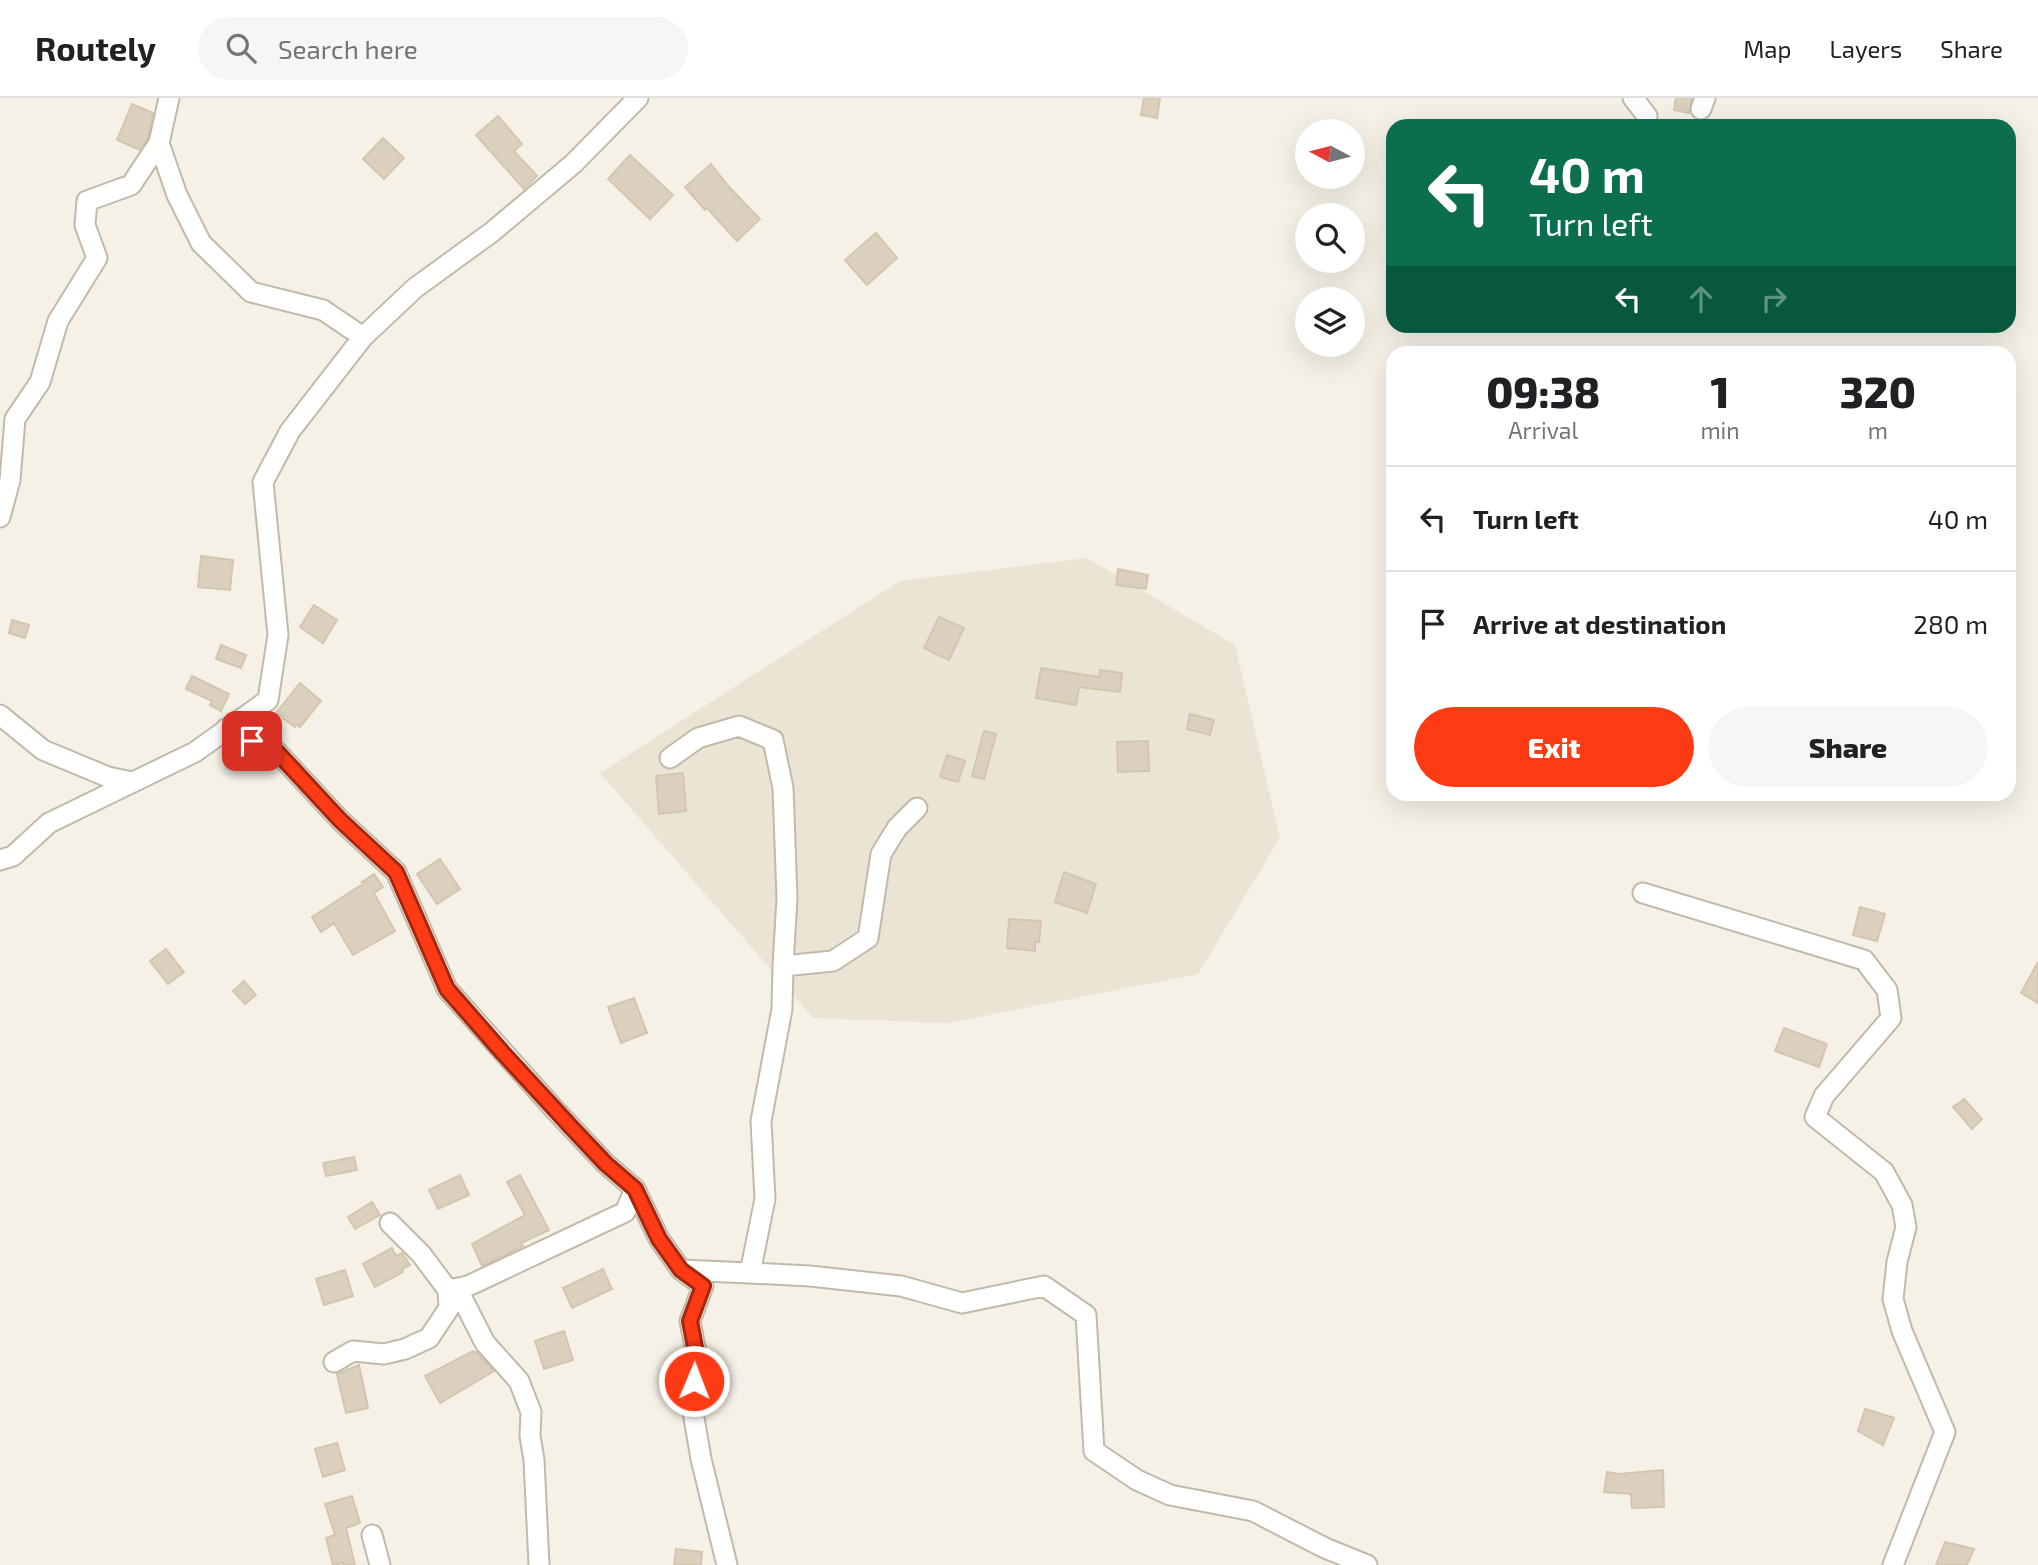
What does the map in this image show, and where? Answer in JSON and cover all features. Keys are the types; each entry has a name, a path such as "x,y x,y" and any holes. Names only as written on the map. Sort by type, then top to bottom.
{"street":[{"path":"0,517 15,419 40,382 58,321 97,258 85,225 87,201 131,185 159,143 169,98"},
{"path":"0,860 13,856 48,823 195,752 268,700 278,635 263,482 290,431 363,337 415,288 492,232 573,164 638,98"},
{"path":"1633,98 1647,117"},
{"path":"159,143 177,195 201,243 251,292 323,310 363,337"},
{"path":"0,715 43,750 108,777 132,782"},
{"path":"670,758 698,738 739,726 773,740 783,788 787,898 782,1009 761,1121 765,1199 750,1273"},
{"path":"226,729 277,752 340,820 396,872 447,989 572,1128 606,1164 635,1189 659,1239 681,1270 703,1286 690,1321 698,1363 691,1400 701,1459 727,1565"},
{"path":"783,966 833,961 867,937 881,854 897,828 917,808"},
{"path":"1643,893 1864,960 1887,990 1891,1018 1824,1096 1815,1117 1884,1172 1902,1205 1906,1227 1897,1262 1893,1299 1902,1331 1945,1432 1893,1565"},
{"path":"448,1290 468,1286 625,1212 635,1189"},
{"path":"390,1223 421,1254 448,1290 461,1296 485,1343 519,1381 531,1412 538,1565"},
{"path":"681,1270 810,1276 901,1286 962,1303 1044,1286 1086,1315 1094,1451 1137,1480 1170,1496 1253,1511 1325,1548 1367,1565"},
{"path":"334,1362 353,1351 384,1354 405,1349 429,1338 449,1307 448,1290"},
{"path":"372,1535 380,1565"}],"shaded area":[{"path":"1087,558 1235,645 1280,838 1198,974 949,1023 813,1018 600,773 900,581"}],"building":[{"path":"1144,98 1160,98 1157,118 1141,115"},
{"path":"1676,98 1692,98 1689,113 1674,110"},
{"path":"132,104 153,113 148,138 140,150 117,140"},
{"path":"498,116 522,144 514,151 537,176 524,189 476,135"},
{"path":"383,138 404,158 384,179 363,159"},
{"path":"630,155 673,195 650,219 608,179"},
{"path":"711,164 760,219 737,241 685,187"},
{"path":"876,233 897,258 867,285 845,260"},
{"path":"201,556 233,560 230,590 198,587"},
{"path":"1118,569 1148,575 1146,589 1116,585"},
{"path":"314,605 337,620 323,643 300,627"},
{"path":"939,617 964,628 949,660 924,648"},
{"path":"12,620 29,625 25,638 9,633"},
{"path":"221,645 246,655 241,668 216,659"},
{"path":"1041,668 1099,677 1100,670 1122,673 1120,692 1079,687 1076,705 1036,698"},
{"path":"192,676 229,694 221,711 210,705 212,701 186,689"},
{"path":"300,683 321,701 300,727 297,724 295,727 276,713"},
{"path":"1190,714 1214,720 1210,735 1187,729"},
{"path":"984,731 996,734 984,779 972,776"},
{"path":"1148,741 1149,771 1118,772 1117,742"},
{"path":"947,755 965,761 958,782 940,777"},
{"path":"683,773 686,811 659,814 656,776"},
{"path":"440,859 460,889 437,904 417,874"},
{"path":"1064,872 1096,884 1087,913 1055,902"},
{"path":"374,874 383,887 374,893 395,931 353,955 334,923 321,932 312,917"},
{"path":"1860,907 1885,914 1877,941 1853,935"},
{"path":"1009,919 1041,921 1039,942 1035,942 1035,951 1007,948"},
{"path":"166,949 184,972 168,984 150,961"},
{"path":"2038,962 2038,1003 2021,993"},
{"path":"244,981 256,995 245,1004 233,991"},
{"path":"634,998 647,1033 621,1043 608,1007"},
{"path":"1784,1028 1827,1044 1819,1067 1775,1051"},
{"path":"1964,1099 1982,1119 1972,1129 1953,1107"},
{"path":"354,1157 357,1170 326,1176 323,1163"},
{"path":"460,1175 469,1195 438,1209 429,1190"},
{"path":"520,1175 549,1230 482,1266 472,1244 525,1215 507,1182"},
{"path":"372,1202 380,1215 355,1229 348,1217"},
{"path":"392,1248 396,1256 402,1253 410,1265 402,1269 403,1272 375,1287 363,1264"},
{"path":"603,1269 612,1289 572,1308 563,1288"},
{"path":"345,1270 353,1296 324,1305 316,1279"},
{"path":"564,1331 573,1360 544,1369 535,1341"},
{"path":"473,1351 494,1371 440,1403 425,1376"},
{"path":"359,1365 368,1408 346,1413 337,1374"},
{"path":"1865,1409 1894,1418 1883,1445 1858,1431"},
{"path":"337,1443 345,1470 323,1477 315,1449"},
{"path":"1663,1470 1664,1507 1632,1508 1631,1494 1604,1492 1607,1472 1619,1474"},
{"path":"352,1496 360,1523 346,1528 355,1565 333,1565 326,1538 335,1535 325,1504"},
{"path":"1945,1542 1974,1549 1967,1565 1936,1565"},
{"path":"676,1549 702,1552 701,1565 674,1565"}],"route":[{"path":"252,741 277,752 340,820 396,872 447,989 572,1128 606,1164 635,1189 659,1239 681,1270 703,1286 690,1321 698,1363 694,1381"}]}
